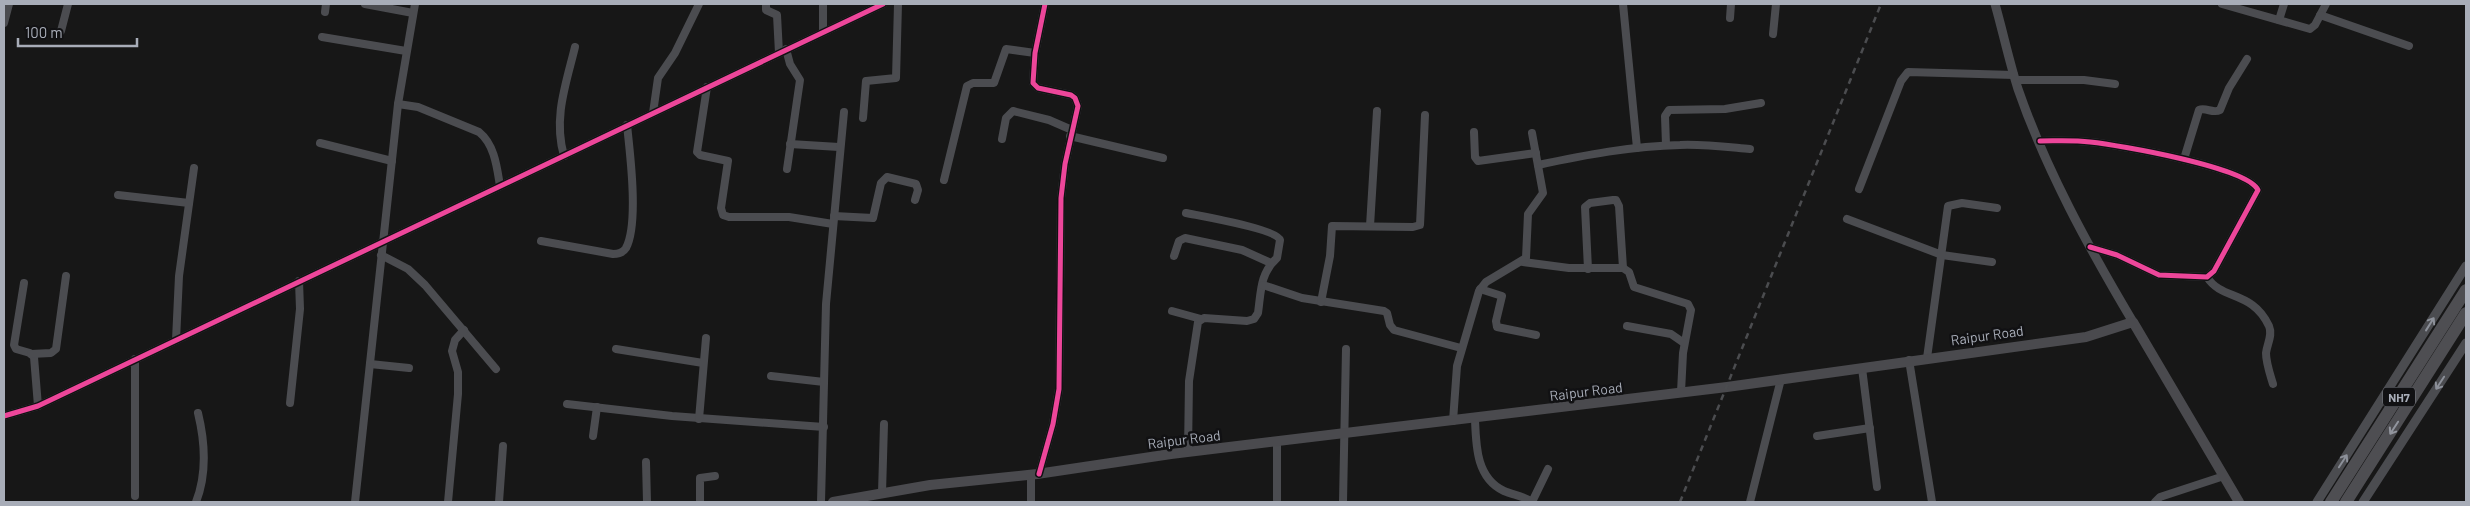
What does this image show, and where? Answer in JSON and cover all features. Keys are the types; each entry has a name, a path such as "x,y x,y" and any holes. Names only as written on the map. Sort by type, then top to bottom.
{"highway":[{"name":"NH7","path":"2331,502 2466,290"},
{"name":"NH7","path":"2346,502 2466,313"}],"main road":[{"name":"Raipur Road","path":"833,502 851,501 882,493 930,485 1035,474 1188,452 1475,419 1862,368 2095,335 2133,322"},
{"path":"2133,322 2238,502"}],"street":[{"path":"4,23 9,4"},
{"path":"62,31 68,4"},
{"path":"365,4 413,13"},
{"path":"355,502 398,104 415,4"},
{"path":"652,113 658,78 675,53 699,4"},
{"path":"766,4 766,10 777,15 782,51 800,80 787,169"},
{"path":"823,4 823,32"},
{"path":"4,416 38,406 883,4"},
{"path":"863,118 866,81 896,78 898,4"},
{"path":"1031,502 1035,474 1053,424 1059,389 1060,198 1077,101 1071,95 1035,86 1032,80 1035,53 1045,4"},
{"path":"1623,4 1637,148"},
{"path":"1730,18 1731,4"},
{"path":"1773,34 1775,4 1781,4"},
{"path":"1995,4 2015,78 2040,141 2090,247 2133,322"},
{"path":"2222,4 2310,29 2315,26 2326,4"},
{"path":"2279,20 2284,4"},
{"path":"2320,15 2408,46"},
{"path":"322,36 406,51"},
{"path":"564,156 558,135 559,116 575,47"},
{"path":"944,180 967,86 973,83 994,83 1006,49 1035,53"},
{"path":"2184,159 2199,110 2215,112 2220,110 2229,88 2247,59"},
{"path":"1859,189 1904,75 1914,71 2015,78 2084,80 2115,84"},
{"path":"708,87 697,152 700,155 728,161 721,208 723,215 729,217 789,216 833,220 873,218 881,184 887,177 916,184 918,190 915,200"},
{"path":"1666,145 1665,116 1669,110 1725,109 1762,103"},
{"path":"398,104 418,107 480,132 487,140 493,154 500,186"},
{"path":"1002,139 1006,118 1013,111 1049,120 1071,133 1163,158"},
{"path":"821,502 826,304 839,147 844,112"},
{"path":"1370,226 1377,112"},
{"path":"1321,302 1330,256 1332,226 1413,226 1420,224 1425,115"},
{"path":"541,241 613,254 626,249 631,224 632,180 627,125"},
{"path":"1474,132 1475,157 1478,161 1536,153"},
{"path":"1453,421 1453,392 1461,348 1480,289 1486,282 1523,262 1528,253 1529,210 1543,195 1532,133"},
{"path":"2040,141 2098,143 2184,159 2234,175 2252,183 2258,190 2214,271 2207,277 2159,275 2117,255 2090,247"},
{"path":"320,143 392,161"},
{"path":"790,144 839,147"},
{"path":"1538,165 1637,148 1666,145 1707,145 1750,149"},
{"path":"176,340 180,276 194,168"},
{"path":"118,195 189,203"},
{"path":"1588,269 1585,207 1590,203 1613,200 1616,200 1619,206 1623,268"},
{"path":"1927,358 1947,211 1950,204 1962,203 1997,208"},
{"path":"1172,311 1201,319 1247,321 1254,319 1258,313 1265,272 1278,255 1279,236 1248,226 1186,213"},
{"path":"1847,219 1942,256 1992,262"},
{"path":"1174,256 1179,241 1185,238 1242,250 1271,262"},
{"path":"382,255 415,275 496,368"},
{"path":"1523,262 1588,269 1623,268 1629,272 1634,287 1690,306 1684,343 1681,392"},
{"path":"2317,502 2466,266"},
{"path":"24,283 14,344 16,349 31,354 51,353 56,349 66,276"},
{"path":"2207,277 2216,287 2251,302 2264,318 2271,330 2266,354 2272,384"},
{"path":"290,404 300,309 299,281"},
{"path":"1262,285 1289,295 1321,302 1384,311 1387,313 1394,330 1461,348"},
{"path":"1480,289 1502,296 1496,321 1497,327 1536,335"},
{"path":"1188,452 1189,381 1197,325 1201,319"},
{"path":"1627,326 1664,332 1684,343"},
{"path":"448,502 458,394 458,372 452,351 455,340 464,330"},
{"path":"699,418 706,338"},
{"path":"2363,502 2466,343"},
{"path":"616,349 703,363"},
{"path":"1343,502 1346,349"},
{"path":"31,354 34,360 38,406"},
{"path":"135,359 135,496"},
{"path":"1909,360 1932,502"},
{"path":"370,364 409,368"},
{"path":"1862,368 1877,487"},
{"path":"771,376 824,382"},
{"path":"1750,502 1781,379"},
{"path":"566,404 699,418 824,427"},
{"path":"592,436 597,407"},
{"path":"196,502 202,486 203,469 202,435 198,413"},
{"path":"1475,419 1477,455 1486,474 1503,490 1532,502 1548,469"},
{"path":"882,493 884,424"},
{"path":"1817,436 1870,428"},
{"path":"1277,442 1277,500"},
{"path":"499,502 503,446"},
{"path":"646,462 647,502"},
{"path":"700,502 700,478 714,476"},
{"path":"2155,502 2160,496 2224,476"}],"railway":[{"path":"1680,502 1881,4"}],"cycle path":[{"path":"4,416 38,406 883,4"},
{"path":"1039,474 1053,424 1059,389 1061,198 1065,164 1078,106 1075,98 1071,95 1038,88 1033,83 1035,53 1045,4"},
{"path":"2040,141 2090,142 2180,158 2231,173 2249,181 2258,190 2214,271 2207,277 2159,275 2117,255 2090,247"}]}
